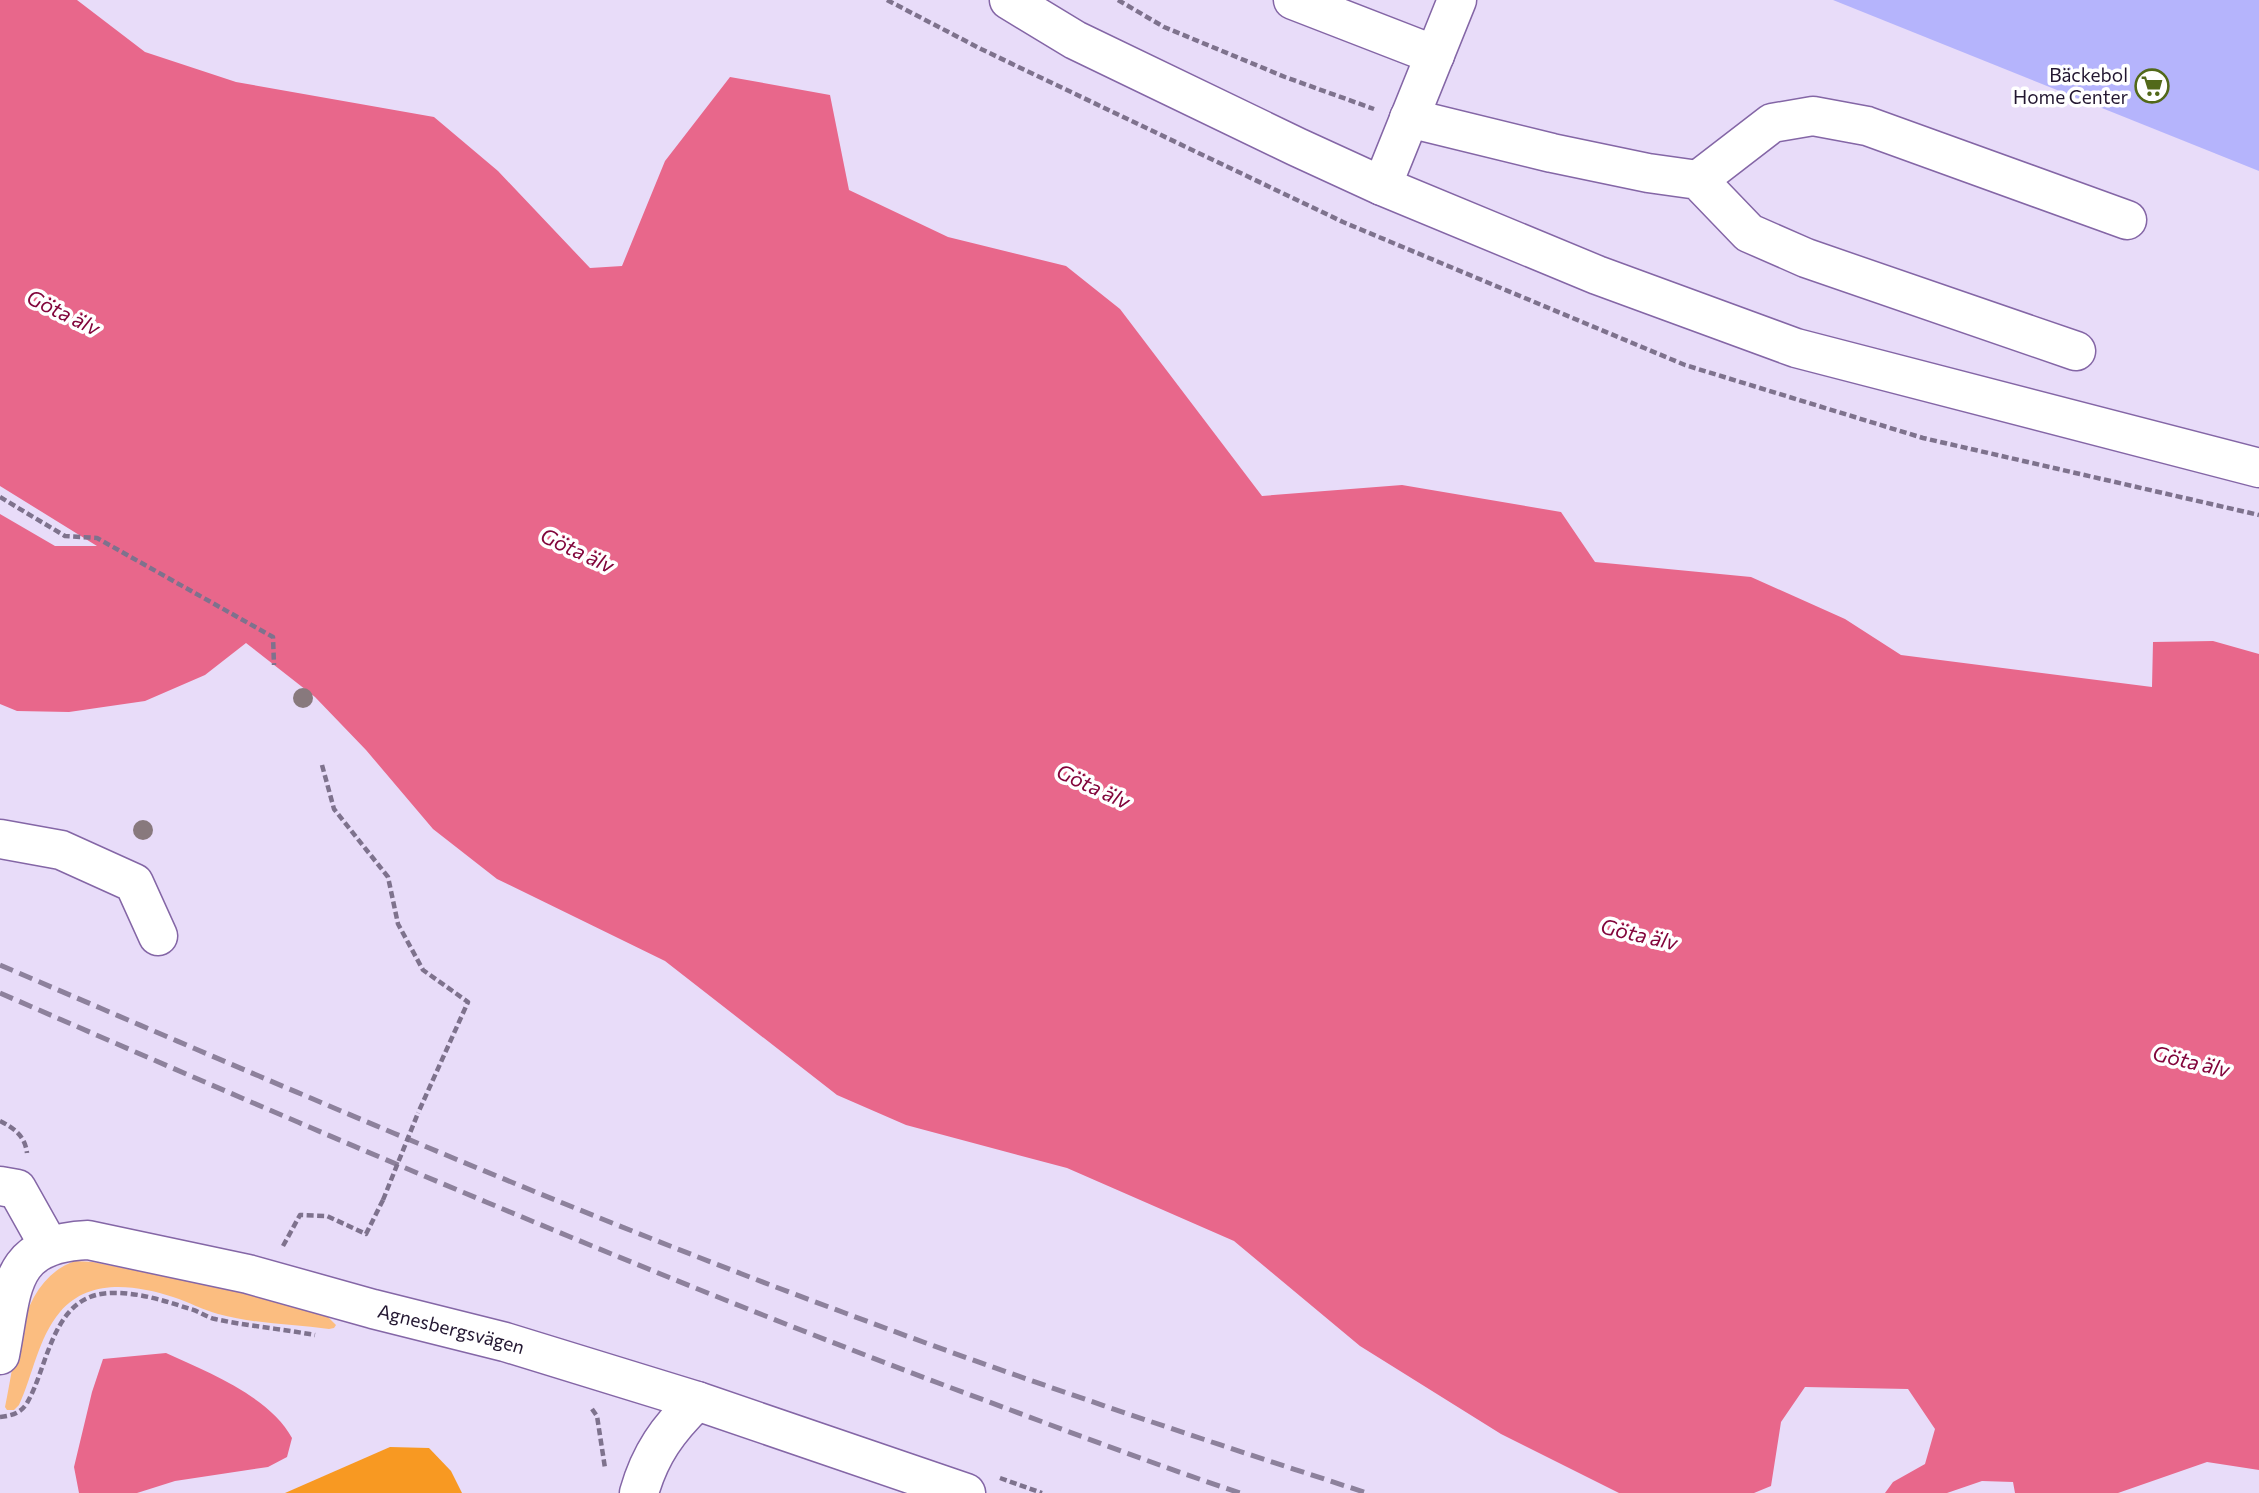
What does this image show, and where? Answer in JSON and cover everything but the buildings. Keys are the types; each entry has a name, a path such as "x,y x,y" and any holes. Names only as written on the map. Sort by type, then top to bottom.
{"street":[{"path":"1009,0 1075,40 1382,186 1597,275 1796,348 2259,468"},
{"path":"1293,0 1435,55"},
{"path":"1382,186 1457,0"},
{"path":"1698,180 1772,123 1813,116 1867,126 2127,220"},
{"path":"1409,118 1552,153 1648,173 1698,180 1749,233 1806,258 2076,351"},
{"path":"0,839 61,850 134,883 158,936"},
{"path":"0,1186 17,1189 49,1246"},
{"name":"Agnesbergsvägen","path":"0,1355 18,1275 25,1261 49,1246 67,1241 88,1240 248,1274 505,1342 697,1401 886,1481 966,1493"},
{"path":"623,1484 646,1468 671,1427 697,1401"}],"path":[{"path":"1118,0 1164,27 1273,72 1371,108 1409,118"},
{"path":"0,497 65,536 97,538 273,637 274,665"},
{"path":"281,1248 300,1215 327,1216 366,1234 468,1002 423,971 398,924 388,877 334,809 322,765"},
{"path":"0,1417 13,1416 26,1405 54,1336 66,1315 94,1296 110,1293 131,1295 185,1307 212,1318 323,1336"},
{"path":"589,1405 597,1416 623,1484"}],"shaded area":[{"path":"75,1261 93,1262 267,1297 326,1315 336,1325 329,1329 245,1320 218,1314 143,1289 98,1289 72,1301 52,1322 19,1405 14,1410 7,1410 5,1407 17,1344 31,1303 42,1285 56,1271"},
{"path":"390,1447 429,1448 451,1471 462,1493 285,1493"}],"water":[{"name":"Göta älv","path":"0,0 77,0 145,52 236,82 434,117 498,171 590,268 622,266 665,161 730,77 830,95 849,190 948,237 1066,266 1120,309 1262,496 1402,485 1561,512 1595,562 1751,577 1845,619 1901,655 2152,687 2153,642 2213,641 2259,654 2259,1470 2207,1462 2118,1493 2015,1493 2013,1482 1982,1481 1947,1493 1885,1493 1893,1482 1925,1464 1935,1429 1908,1389 1805,1387 1781,1422 1771,1486 1754,1493 1619,1493 1501,1434 1360,1346 1234,1241 1067,1168 906,1125 837,1095 665,961 497,879 433,829 366,750 315,697 246,643 205,675 145,701 69,712 17,711 0,704 0,514 55,546 97,546 0,486"},
{"path":"166,1353 236,1387 269,1410 292,1438 287,1457 268,1467 175,1481 137,1493 79,1493 74,1467 103,1359"}],"railway":[{"path":"0,965 420,1144 738,1273 1040,1383 1367,1493"},
{"path":"0,993 354,1146 709,1294 949,1387 1240,1493"}],"place":[{"name":"Bäckebol Home Center","path":"2152,86"}]}
